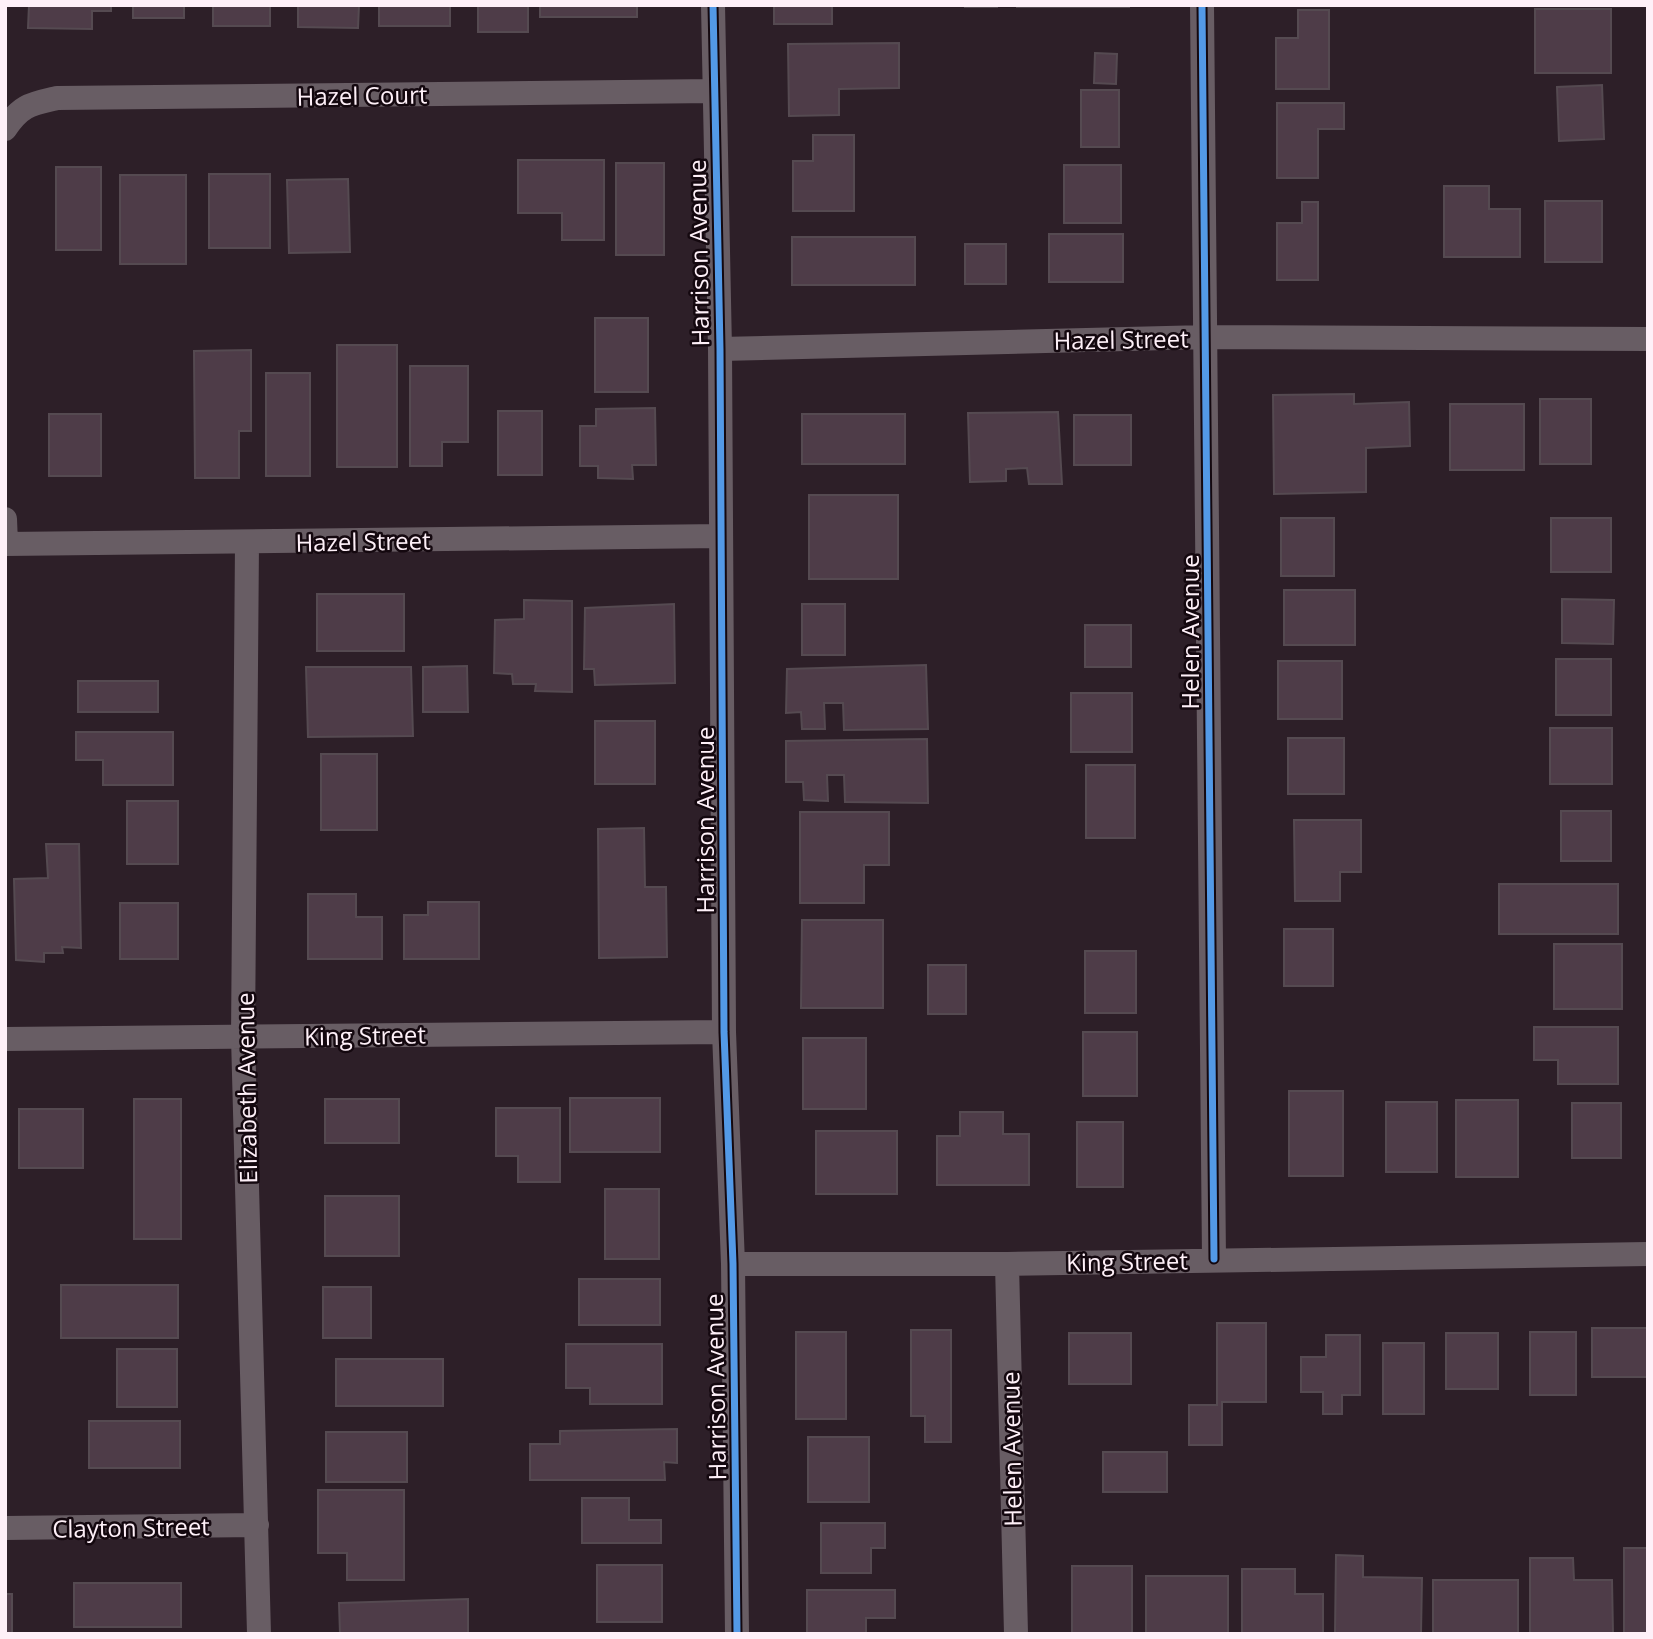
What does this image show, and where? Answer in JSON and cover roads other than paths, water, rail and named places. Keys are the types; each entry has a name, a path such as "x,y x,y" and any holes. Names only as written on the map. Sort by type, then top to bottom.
{"street":[{"name":"Harrison Avenue","path":"713,5 720,349 724,1032 733,1264 737,1634"},
{"name":"Helen Avenue","path":"1202,5 1214,1259"},
{"name":"Hazel Court","path":"10,122 28,105 57,98 714,92"},
{"name":"Hazel Street","path":"720,349 1206,337 1648,339"},
{"path":"5,519 5,544"},
{"name":"Hazel Street","path":"5,544 721,536"},
{"name":"Elizabeth Avenue","path":"247,543 243,1037 259,1634"},
{"name":"King Street","path":"5,1040 724,1032"},
{"name":"King Street","path":"733,1264 1007,1264 1648,1254"},
{"name":"Helen Avenue","path":"1007,1264 1016,1634"},
{"name":"Clayton Street","path":"5,1528 257,1525"}]}
